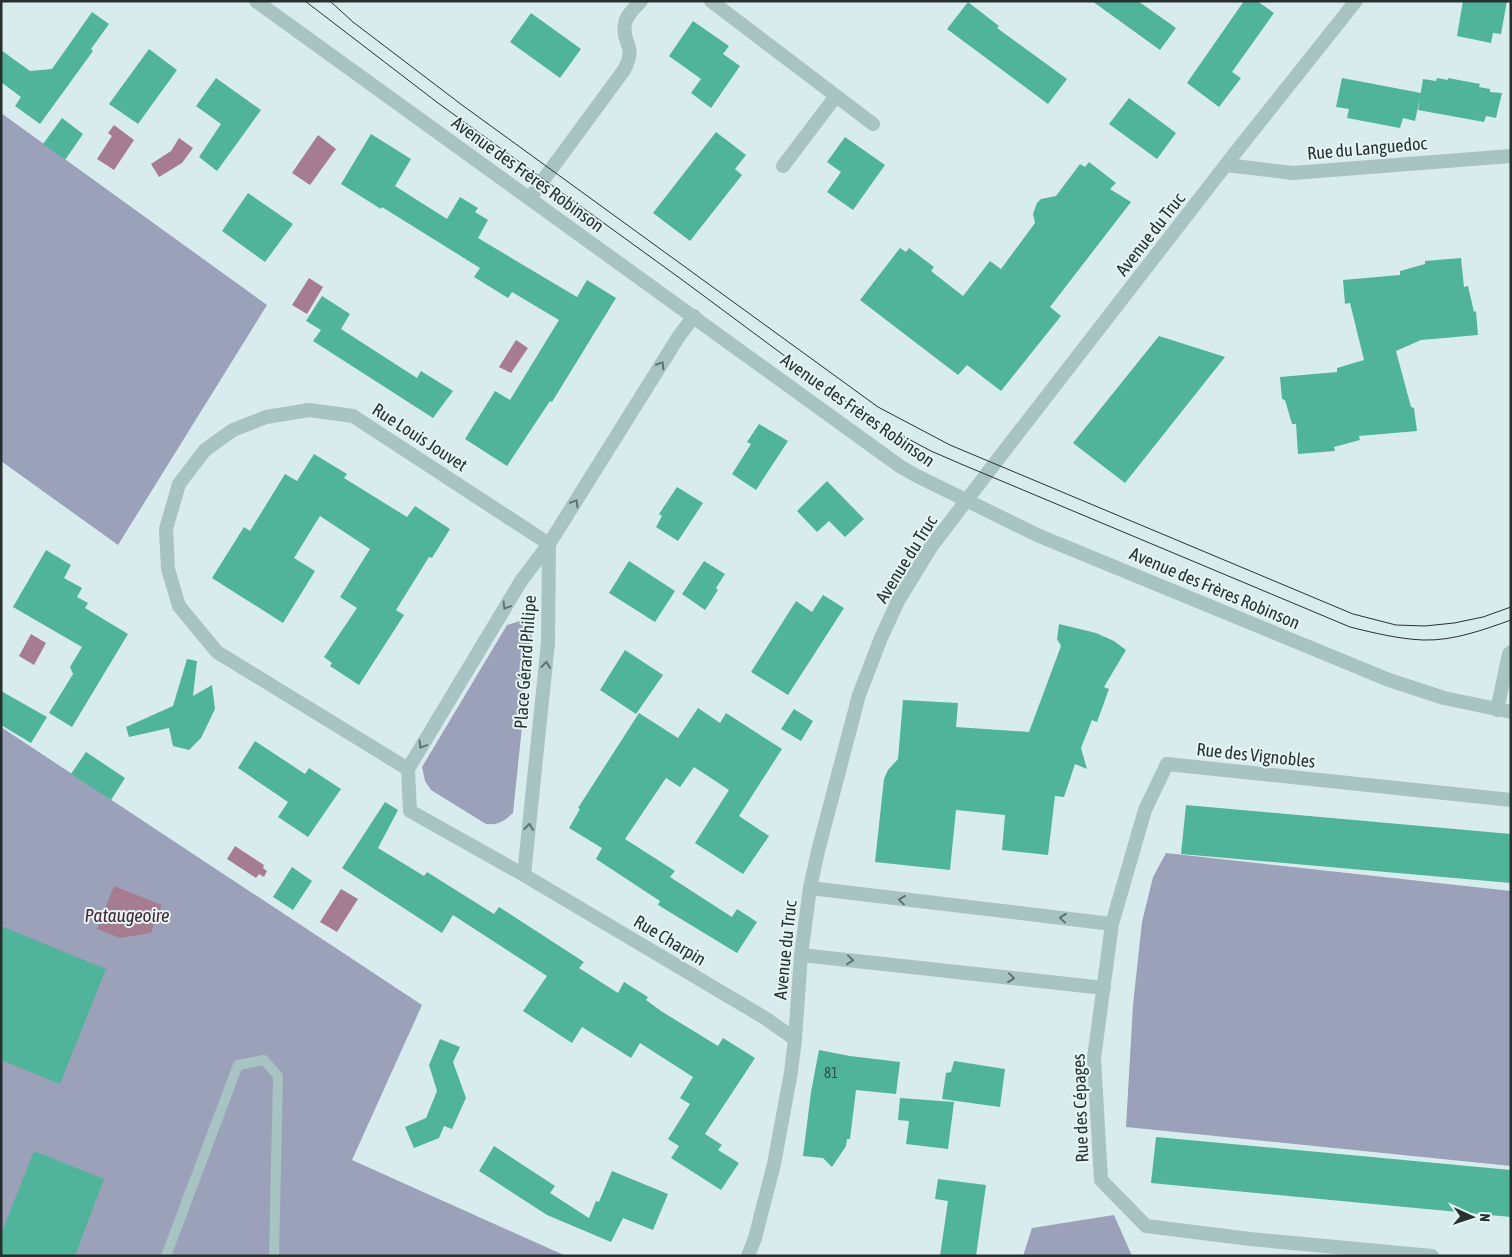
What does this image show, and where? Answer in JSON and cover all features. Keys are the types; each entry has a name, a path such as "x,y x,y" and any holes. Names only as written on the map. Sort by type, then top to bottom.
{"street":[{"name":"Avenue des Frères Robinson","path":"256,1 900,466 1037,535 1389,680 1444,698 1504,711"},
{"path":"530,198 630,60 630,48 625,36 624,24 630,13 641,1"},
{"path":"710,1 873,124"},
{"name":"Avenue du Truc","path":"748,1256 755,1238 774,1164 791,1072 801,955 810,888 818,851 858,695 898,601 931,547 1226,165 1356,1"},
{"path":"783,166 836,96"},
{"name":"Rue du Languedoc","path":"1226,165 1293,173 1511,156"},
{"path":"549,544 679,336 694,316"},
{"name":"Rue Louis Jouvet","path":"408,769 217,652 179,606 168,570 166,529 179,484 204,450 234,430 266,417 309,410 353,416 549,544"},
{"name":"Place Gérard Philipe","path":"408,769 521,581 549,544"},
{"name":"Place Gérard Philipe","path":"524,875 548,643 549,544"},
{"path":"1504,711 1509,654 1511,652"},
{"name":"Rue des Vignobles","path":"1104,988 1112,924 1145,810 1167,764 1511,800"},
{"path":"408,769 410,811 524,875"},
{"name":"Rue Charpin","path":"524,875 765,1018 795,1039"},
{"path":"810,888 1112,924"},
{"path":"801,955 1104,988"},
{"name":"Rue des Cépages","path":"1104,988 1094,1058 1101,1180 1146,1226 1259,1240 1432,1256"}],"lane":[{"path":"166,1256 238,1065 264,1060 278,1076 274,1256"}],"shaded area":[{"path":"1,113 267,305 118,545 1,461"},
{"path":"520,621 525,623 532,631 513,813 501,822 486,824 431,790 425,781 422,767 507,625"},
{"path":"1,727 422,1005 352,1160 566,1256 1,1256"},
{"path":"1166,853 1511,891 1511,1166 1126,1127 1133,1005 1142,922 1153,877"},
{"path":"1114,1215 1132,1256 1023,1256 1032,1228"}],"water":[{"path":"114,125 134,140 114,170 97,159 112,136 108,133"},
{"path":"318,135 336,149 310,185 292,173"},
{"path":"179,138 193,148 182,163 159,177 151,164 171,151"},
{"path":"309,278 323,287 307,314 292,305"},
{"path":"516,340 528,348 511,373 499,367"},
{"path":"31,634 46,643 34,665 19,656"},
{"path":"235,846 264,865 263,868 267,871 264,877 259,874 256,878 227,859"},
{"name":"Pataugeoire","path":"114,886 162,905 151,933 120,938 97,929"},
{"path":"341,889 358,899 337,932 320,922"}],"building":[{"path":"1092,1 1138,1 1176,28 1160,50"},
{"path":"1244,1 1257,1 1274,13 1232,72 1241,78 1219,107 1187,83"},
{"path":"1463,1 1507,1 1501,34 1493,33 1491,43 1457,36"},
{"path":"968,2 999,26 997,28 1067,79 1048,104 947,29"},
{"path":"92,12 109,24 91,49 93,51 40,124 15,106 21,97 1,82 1,50 30,71 52,69"},
{"path":"531,13 581,49 560,78 510,42"},
{"path":"693,21 729,46 723,54 740,66 711,108 691,93 701,79 669,56"},
{"path":"149,49 177,70 138,124 109,104"},
{"path":"216,78 261,110 217,171 199,157 221,124 196,106"},
{"path":"1342,78 1421,93 1415,121 1403,118 1400,128 1347,118 1349,109 1336,107"},
{"path":"1437,78 1448,80 1448,78 1480,84 1479,87 1490,89 1490,92 1502,93 1496,118 1486,116 1484,122 1418,110 1423,79 1436,81"},
{"path":"1129,98 1176,133 1157,159 1109,124"},
{"path":"62,118 83,134 65,160 43,144"},
{"path":"716,132 746,155 735,169 742,175 690,241 653,213"},
{"path":"371,134 411,159 395,186 447,219 460,197 478,208 475,212 488,220 478,238 577,297 587,280 616,298 552,402 550,401 507,466 465,439 495,391 510,400 559,320 512,292 508,298 474,277 480,268 382,207 381,209 341,184"},
{"path":"845,137 885,165 853,210 827,192 841,172 827,162"},
{"path":"1089,162 1116,183 1110,189 1131,202 1050,307 1061,316 1001,391 967,365 958,375 860,300 900,248 906,252 909,248 934,267 931,271 963,296 990,261 1001,269 1035,223 1033,214 1037,203 1041,199 1056,196 1080,164 1085,167"},
{"path":"248,193 293,224 265,262 222,231"},
{"path":"1461,258 1464,287 1468,286 1474,312 1476,311 1478,335 1421,340 1396,351 1411,407 1414,408 1417,431 1359,436 1360,440 1334,447 1335,451 1298,454 1296,424 1292,424 1285,400 1282,399 1280,377 1337,372 1337,368 1364,360 1350,303 1345,304 1343,280 1400,275 1400,271 1425,264 1425,261"},
{"path":"322,296 350,314 341,329 417,378 421,371 453,391 433,418 313,341 321,330 306,321"},
{"path":"1159,336 1225,357 1125,483 1073,443"},
{"path":"759,424 788,441 756,490 732,474 751,444 747,442"},
{"path":"314,454 347,474 344,478 407,517 415,506 450,529 432,558 429,557 396,610 404,615 359,685 330,666 332,663 324,657 357,608 340,597 370,549 320,516 294,558 315,571 283,623 212,578 244,527 250,531 285,474 297,481"},
{"path":"827,481 864,519 845,537 829,521 817,532 797,511"},
{"path":"677,487 703,503 678,541 656,527 662,516 659,514"},
{"path":"46,550 71,565 64,578 82,588 77,597 88,603 85,608 128,634 72,727 49,713 73,674 70,667 82,647 13,607"},
{"path":"629,561 675,591 655,622 609,593"},
{"path":"704,561 725,574 716,588 718,590 705,610 682,594"},
{"path":"823,595 844,608 788,695 751,672 796,601 812,612"},
{"path":"1059,624 1096,633 1114,641 1126,650 1104,687 1109,689 1097,722 1092,720 1081,748 1087,769 1075,764 1064,797 1055,796 1048,855 1002,850 1005,815 956,810 950,870 875,862 884,779 888,770 898,759 903,700 958,703 956,727 1029,732 1061,646 1057,639"},
{"path":"625,650 663,675 636,714 600,690"},
{"path":"187,659 197,661 193,696 212,685 215,709 201,738 189,750 173,746 169,728 129,737 126,727 173,706"},
{"path":"1,691 47,717 31,743 1,725"},
{"path":"698,708 720,723 726,713 782,749 739,816 769,836 743,874 695,843 729,790 694,767 680,787 666,778 625,839 675,871 670,877 732,917 737,909 757,922 737,953 658,905 660,901 596,859 602,848 569,828 580,809 578,808 639,713 678,738"},
{"path":"794,709 813,721 801,741 781,729"},
{"path":"255,741 305,774 309,768 341,789 308,837 278,817 288,802 238,768"},
{"path":"86,752 125,778 111,800 71,774"},
{"path":"385,802 398,810 378,848 424,876 427,872 494,914 499,907 584,962 579,968 618,993 624,982 648,997 646,1000 661,1011 718,1046 723,1038 755,1058 705,1134 722,1145 718,1150 739,1163 721,1190 671,1158 679,1146 668,1139 690,1104 680,1098 693,1077 640,1043 631,1058 582,1027 572,1043 523,1011 547,976 453,915 442,933 342,868"},
{"path":"1186,805 1511,834 1511,883 1181,854"},
{"path":"292,867 312,881 293,910 273,897"},
{"path":"1,926 106,969 60,1084 1,1060"},
{"path":"440,1039 460,1047 453,1062 466,1098 452,1129 444,1126 439,1138 414,1148 405,1127 426,1118 437,1091 429,1065"},
{"path":"819,1050 900,1062 896,1094 856,1090 850,1139 847,1139 846,1146 832,1167 823,1158 803,1156 811,1092"},
{"path":"954,1061 1005,1069 1000,1107 942,1099 946,1073 951,1072"},
{"path":"900,1098 954,1102 948,1149 906,1144 909,1121 898,1120"},
{"path":"1156,1137 1511,1170 1511,1217 1151,1183"},
{"path":"494,1146 555,1186 550,1193 589,1218 596,1201 599,1202 612,1171 668,1194 653,1230 623,1218 611,1242 547,1215 479,1171"},
{"path":"34,1151 104,1179 75,1256 1,1256 1,1234"},
{"path":"938,1179 986,1185 976,1256 940,1256 948,1201 935,1199"}],"tram line":[{"path":"305,1 438,103 681,279 867,417 931,451 1350,627 1396,637 1434,640 1468,634 1511,620"},
{"path":"330,1 353,22 462,105 878,407 950,445 1353,614 1396,625 1425,626 1483,617 1511,607"}]}
